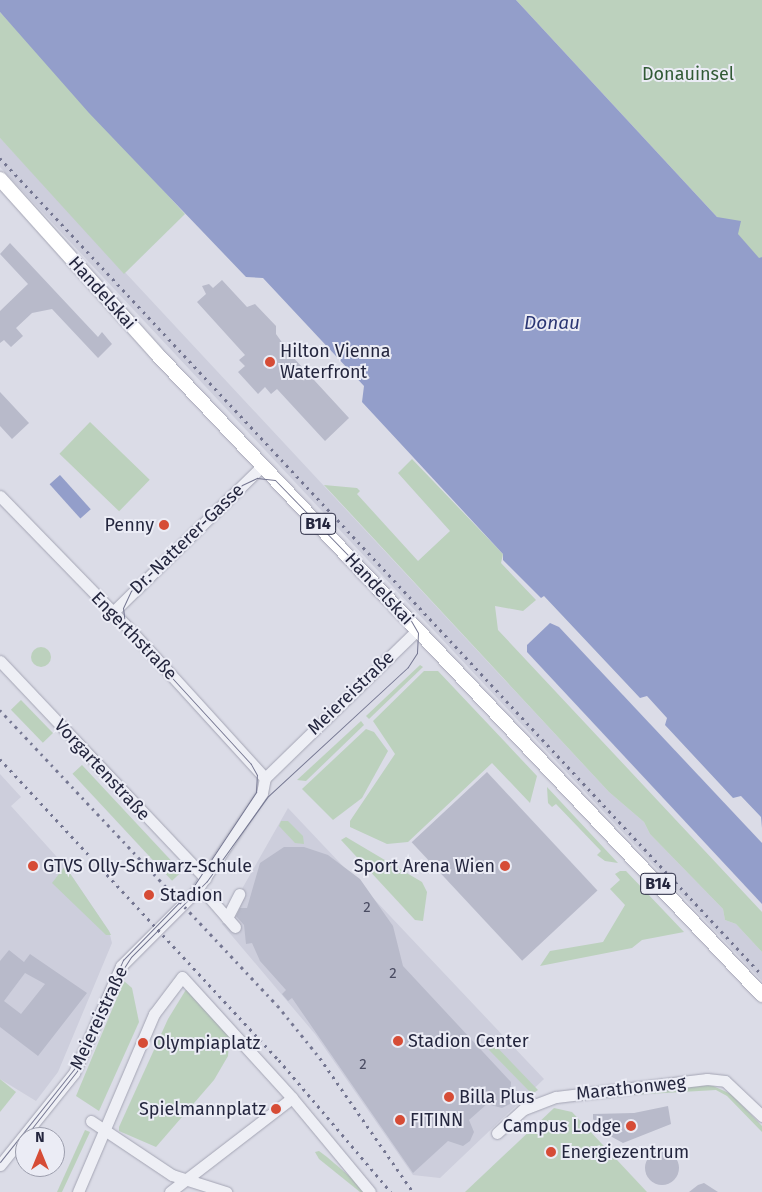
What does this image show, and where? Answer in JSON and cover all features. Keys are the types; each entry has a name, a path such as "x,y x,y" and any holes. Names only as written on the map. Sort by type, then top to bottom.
{"main road":[{"name":"Handelskai","path":"0,179 417,630 762,995"}],"street":[{"name":"Dr.-Natterer-Gasse","path":"112,613 263,465"},
{"name":"Engerthstraße","path":"0,496 265,778"},
{"name":"Meiereistraße","path":"265,778 417,630"},
{"name":"Vorgartenstraße","path":"0,661 205,878"},
{"path":"205,878 262,793 265,778"},
{"name":"Meiereistraße","path":"0,1165 74,1073 122,966 205,878"},
{"path":"227,918 239,894"},
{"path":"208,896 235,927"},
{"path":"78,1192 154,1014 182,977 292,1098 370,1192"},
{"name":"Marathonweg","path":"497,1133 524,1109 556,1097 707,1079 725,1081 762,1116"},
{"path":"170,1192 292,1098"},
{"path":"91,1121 186,1181 226,1192"}],"shaded area":[{"path":"0,138 609,792 644,822 650,834 723,909 725,920 736,924 762,952 762,981 0,167"},
{"path":"0,774 21,797 11,806 65,866 109,931 112,943 58,1072 36,1101 0,1079"},
{"name":"Stadion Center","path":"288,808 544,1079 440,1178 413,1175 315,1034 222,924"}],"green space":[{"name":"Donauinsel","path":"516,0 762,0 762,257 759,259 727,222 717,217"},
{"path":"0,12 185,214 124,274 0,138"},
{"path":"90,422 150,480 119,511 59,454"},
{"path":"412,459 503,554 501,563 536,600 523,611 495,606 498,630 762,912 762,952 736,924 725,920 723,909 650,834 644,822 609,792 324,485 357,488 360,491 357,494 418,561 450,531 398,473"},
{"path":"41,647 48,650 51,657 48,664 41,667 34,664 31,657 34,650"},
{"path":"420,665 423,667 369,719 366,716"},
{"path":"424,671 438,671 537,776 530,803 492,763 408,842 387,844 350,827 350,821 395,754 373,721"},
{"path":"21,700 53,733 43,743 11,710"},
{"path":"361,721 364,725 306,781 297,780"},
{"path":"366,729 374,732 388,751 362,798 333,820 302,789"},
{"path":"82,765 182,872 172,881 72,774"},
{"path":"547,787 618,863 605,861 597,855 601,851 556,804 552,807 548,803"},
{"path":"281,821 288,821 303,836 304,844 295,843 279,826"},
{"path":"346,837 422,882 427,892 423,921 415,920 341,840"},
{"path":"65,866 111,935 106,935 52,883"},
{"path":"620,871 626,871 684,932 642,940 632,948 540,966 550,951 603,942 625,905 610,889 620,880 615,874"},
{"path":"124,981 132,988 139,1022 99,1111 76,1096"},
{"path":"187,988 230,1033 228,1056 214,1080 156,1147 119,1131 119,1127 168,1019"},
{"path":"491,1041 538,1090 532,1094 489,1050"},
{"path":"0,1079 16,1092 0,1112"},
{"path":"711,1085 731,1094 762,1126 762,1132 727,1096 716,1090 596,1097"},
{"name":"Energiezentrum","path":"554,1108 572,1112 647,1192 465,1192"},
{"path":"85,1130 90,1132 62,1192 57,1192"},
{"path":"319,1151 368,1192 360,1192 319,1159 315,1152"}],"water":[{"name":"Donau","path":"0,0 516,0 717,217 741,221 738,234 759,258 762,257 762,828 761,817 741,796 733,798 665,725 667,718 647,696 640,698 544,596 541,598 503,560 503,554 362,402 364,386 263,278 246,277 89,113 0,12"},
{"path":"60,475 91,509 80,519 50,484"},
{"path":"550,623 559,627 762,843 762,904 527,652 527,645"}],"building":[{"path":"10,243 98,337 102,332 112,344 98,358 52,309 32,313 16,328 23,336 11,347 4,340 0,343 0,311 28,284 0,254"},
{"name":"Hilton Vienna Waterfront","path":"222,280 247,307 255,304 276,326 276,334 291,355 349,418 325,441 277,389 271,394 265,387 258,394 238,372 245,366 239,360 245,355 197,302 206,294 202,286 209,284 213,288"},
{"path":"0,392 29,423 12,439 0,426"},
{"name":"Sport Arena Wien","path":"487,772 597,890 522,961 412,842"},
{"name":"Stadion Center","path":"284,847 304,847 328,855 360,879 393,926 403,966 511,1082 510,1104 502,1108 487,1104 469,1120 474,1132 470,1141 463,1146 448,1141 413,1173 292,998 288,1001 282,994 286,990 260,961 252,943 246,944 244,925 236,916 240,908 247,908 260,863"},
{"path":"9,950 24,962 30,954 87,993 38,1056 0,1027 0,961","holes":["25,973 45,984 21,1014 4,1001"]},
{"name":"Campus Lodge","path":"668,1106 671,1124 623,1143 601,1131 593,1119 593,1114 634,1113"},
{"name":"Campus Lodge","path":"662,1151 674,1156 679,1168 674,1180 662,1185 650,1180 645,1168 650,1156"},
{"path":"704,1183 718,1192 689,1192 698,1185"}],"tram line":[{"path":"28,1127 74,1069 123,960 191,890 256,792 257,775 251,764 133,635 125,624 123,608 131,591 242,485 257,478 275,480 410,619 418,633 417,653 408,667 268,796 207,881 131,957 113,985 77,1071 33,1127"},
{"path":"0,1162 15,1143"}],"railway":[{"path":"0,158 762,975"},
{"path":"0,710 278,1006 320,1058 413,1192"},
{"path":"0,759 279,1060 391,1192"}],"place":[{"name":"Hilton Vienna Waterfront","path":"270,362"},
{"name":"Penny","path":"164,525"},
{"name":"GTVS Olly-Schwarz-Schule","path":"33,866"},
{"name":"Sport Arena Wien","path":"505,866"},
{"name":"Stadion","path":"149,895"},
{"name":"Stadion Center","path":"398,1041"},
{"name":"Olympiaplatz","path":"143,1043"},
{"name":"Billa Plus","path":"449,1097"},
{"name":"Spielmannplatz","path":"276,1109"},
{"name":"FITINN","path":"400,1120"},
{"name":"Campus Lodge","path":"631,1126"},
{"name":"Energiezentrum","path":"551,1152"}]}
